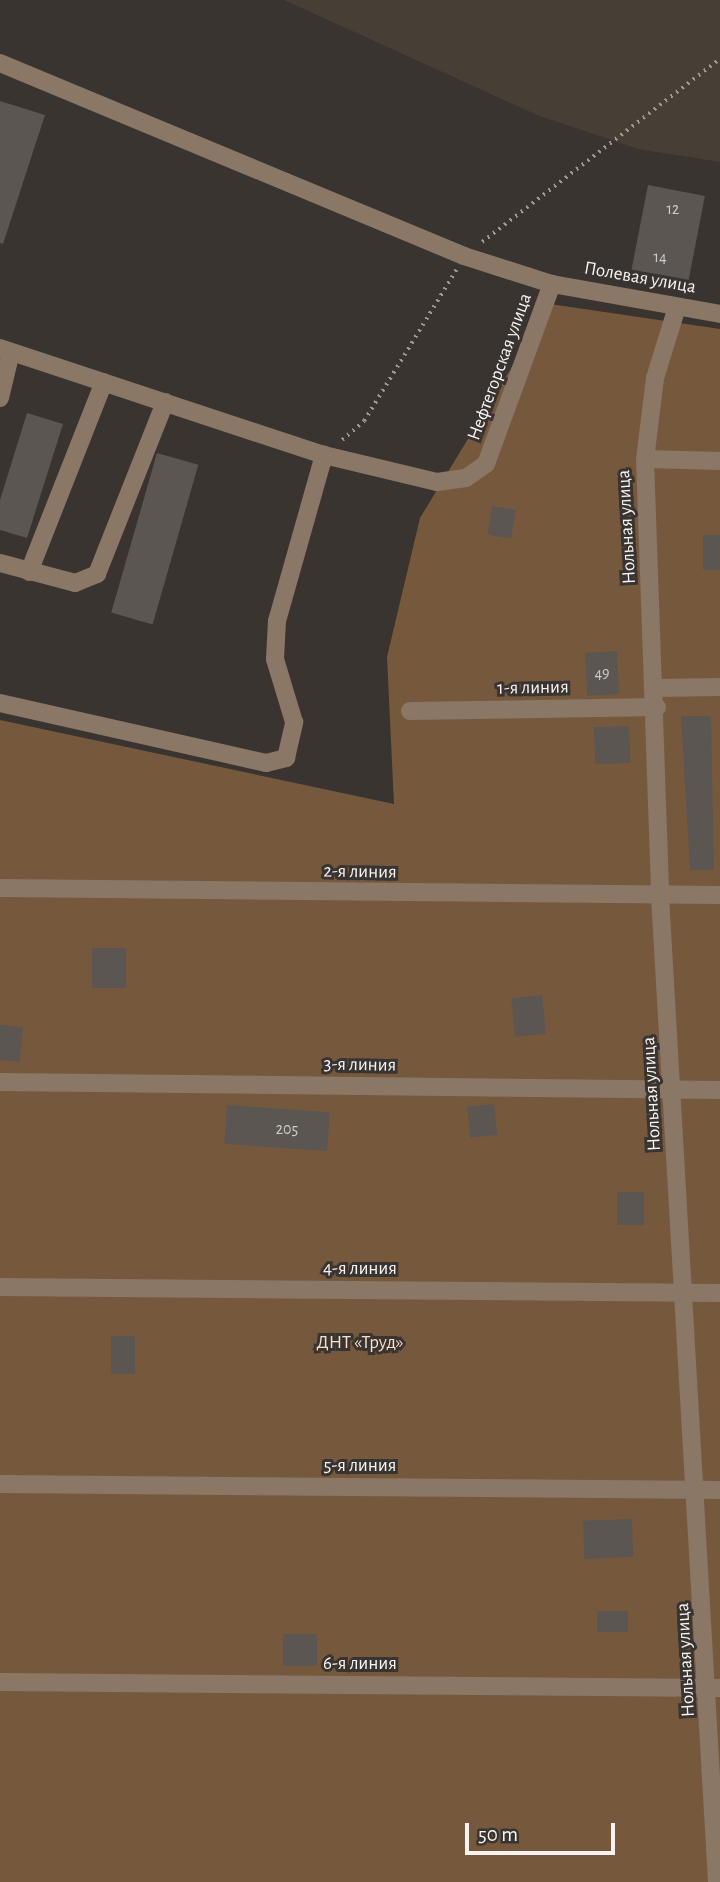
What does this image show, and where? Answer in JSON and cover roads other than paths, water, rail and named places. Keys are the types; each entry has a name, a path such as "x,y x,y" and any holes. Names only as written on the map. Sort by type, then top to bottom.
{"street":[{"name":"Нефтегорская улица","path":"0,63 464,256 552,284 486,464 467,478 437,482 324,455 6,350"},
{"name":"Полевая улица","path":"552,284 720,314"},
{"name":"Нольная улица","path":"677,307 655,378 645,459 657,707 660,897 696,1490 715,1688 717,1882"},
{"path":"0,398 6,350"},
{"path":"29,572 104,382"},
{"path":"0,563 75,583 97,574 165,402"},
{"path":"0,703 266,763 286,758 294,722 275,659 277,621 324,455"},
{"path":"645,459 720,461"},
{"path":"656,688 720,687"},
{"name":"1-я линия","path":"410,711 657,707"},
{"name":"2-я линия","path":"0,888 660,897 720,895"},
{"name":"3-я линия","path":"0,1082 720,1090"},
{"name":"4-я линия","path":"0,1287 720,1293"},
{"name":"5-я линия","path":"0,1484 720,1490"},
{"name":"6-я линия","path":"0,1682 715,1688"}],"park label":[{"name":"ДНТ «Труд»","path":"360,1343"}]}
